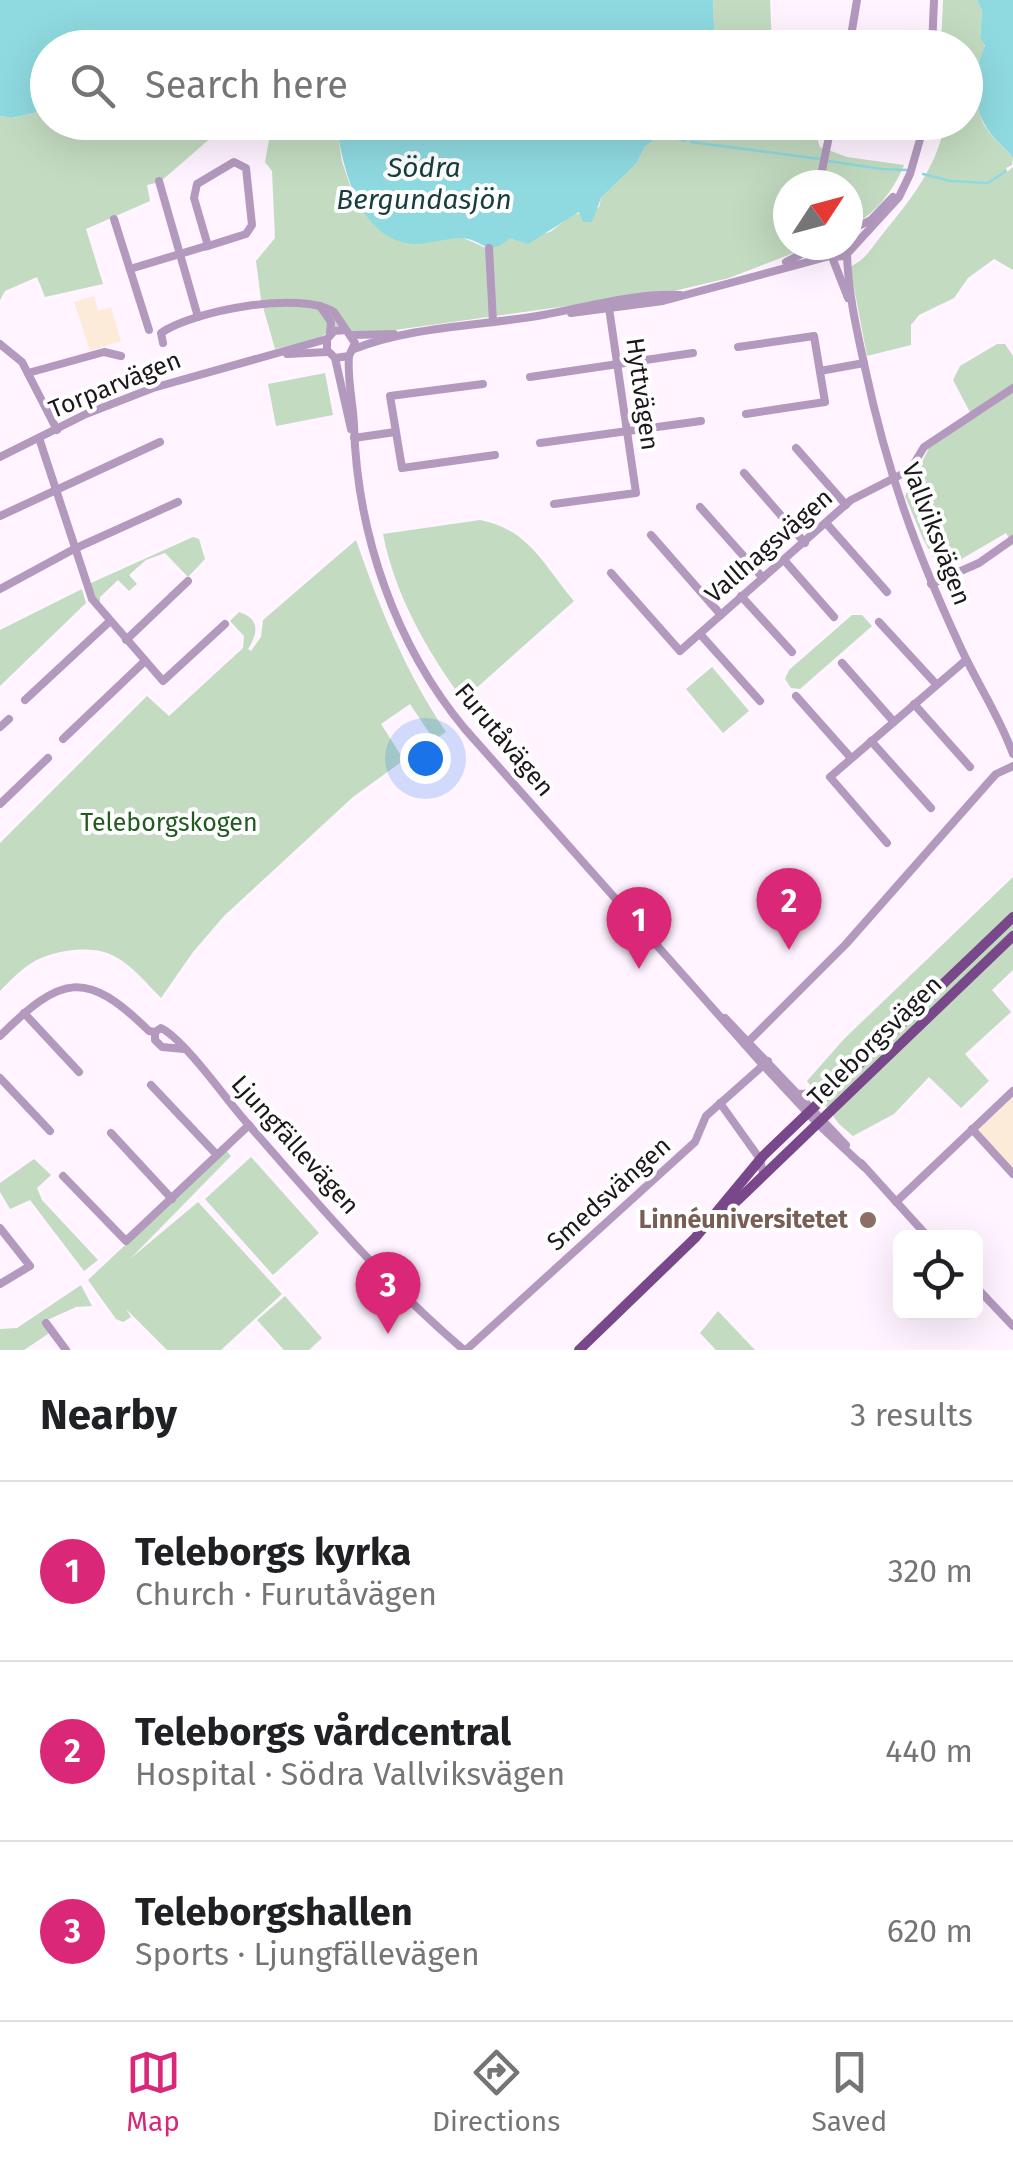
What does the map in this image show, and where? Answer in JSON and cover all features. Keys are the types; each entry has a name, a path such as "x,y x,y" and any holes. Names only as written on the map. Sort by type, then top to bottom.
{"main road":[{"name":"Teleborgsvägen","path":"695,1238 760,1159 817,1116 848,1074 1013,917"},
{"name":"Teleborgsvägen","path":"578,1350 817,1116 1013,936"}],"street":[{"path":"852,30 857,0"},
{"path":"933,30 934,0"},
{"path":"821,170 828,140"},
{"path":"863,236 903,188 922,140"},
{"path":"130,269 208,246 246,234 252,225 246,168 234,162 196,184 194,198 208,246"},
{"path":"159,181 198,317"},
{"path":"863,224 903,188"},
{"path":"114,218 149,330"},
{"path":"489,248 492,322"},
{"path":"750,278 789,260"},
{"path":"352,353 418,333 680,295 807,260"},
{"name":"Vallviksvägen","path":"832,260 854,316"},
{"name":"Vallviksvägen","path":"850,260 854,316 893,480 931,584 1012,749"},
{"path":"162,343 161,333 198,317 274,303 320,306 334,312 349,333 418,333"},
{"name":"Furutåvägen","path":"320,306 331,322 328,336 354,438 376,562 399,622 438,694 464,729 721,1016 731,1021 817,1116"},
{"name":"Hyttvägen","path":"554,504 636,493 609,306"},
{"name":"Torparvägen","path":"0,457 153,388 328,336 337,330 349,333"},
{"name":"Furutåvägen","path":"349,333 354,438"},
{"path":"738,346 814,336 825,402 746,414"},
{"path":"0,344 22,362 57,430"},
{"path":"28,373 104,352 121,356"},
{"name":"Torparvägen","path":"248,360 352,353"},
{"path":"530,376 693,353"},
{"path":"820,371 864,363"},
{"path":"483,384 390,396 395,432 402,468 494,454"},
{"name":"Vallhagsvägen","path":"611,574 678,650 846,505 872,487 910,470 924,447 1013,388"},
{"path":"540,443 701,421"},
{"path":"354,438 395,432"},
{"path":"39,438 92,599 163,681 225,624"},
{"path":"0,516 160,442"},
{"path":"796,448 846,505"},
{"path":"744,473 805,543"},
{"path":"0,588 178,502"},
{"path":"700,507 763,578"},
{"path":"826,523 886,592"},
{"path":"651,535 721,615"},
{"path":"931,584 979,563 1013,540"},
{"path":"784,560 834,617"},
{"path":"126,640 188,582"},
{"path":"742,596 792,652"},
{"path":"26,700 108,622"},
{"path":"880,622 936,684"},
{"path":"700,634 760,701"},
{"path":"63,740 145,660"},
{"path":"887,843 830,778 966,660"},
{"path":"842,663 894,722"},
{"path":"796,696 851,758"},
{"path":"914,704 970,767"},
{"path":"0,728 8,719"},
{"path":"872,740 931,808"},
{"path":"0,804 48,758"},
{"path":"747,1043 846,944 987,784 1000,771 1013,766"},
{"path":"0,1036 53,992 88,988 112,996 149,1031 155,1032"},
{"path":"24,1013 79,1072"},
{"name":"Ljungfällevägen","path":"184,1049 162,1047 155,1040 155,1032 166,1030 184,1049 249,1125 412,1306 465,1350"},
{"name":"Furutåvägen","path":"766,1063 817,1116"},
{"name":"Smedsvängen","path":"465,1350 696,1142 706,1116 766,1063"},
{"path":"798,1094 816,1094 848,1074"},
{"path":"0,1078 50,1131"},
{"path":"151,1085 217,1155"},
{"path":"896,1202 1013,1092"},
{"path":"720,1103 760,1159 763,1173"},
{"path":"817,1116 864,1167"},
{"path":"817,1116 922,1230"},
{"path":"63,1176 126,1241 249,1125"},
{"path":"972,1129 1013,1174"},
{"path":"111,1133 172,1199"},
{"path":"0,1228 30,1266 0,1284"},
{"path":"983,1295 1012,1327"},
{"path":"46,1323 66,1350"}],"shaded area":[{"path":"94,296 98,311 111,307 121,341 90,351 74,302"},
{"path":"1013,1091 1013,1174 973,1130"}],"green space":[{"path":"713,0 770,0 771,30 714,30"},
{"path":"943,0 977,0 982,11 981,30 942,30"},
{"path":"30,114 30,140 208,140 160,182 147,185 150,201 86,229 103,284 45,297 37,277 5,291 0,300 0,116"},
{"path":"983,121 1013,158 1012,165 1006,168 1007,172 1013,167 1013,270 994,259 968,278 954,298 919,315 911,325 911,345 867,356 850,267 863,260 919,185 941,140 983,140"},
{"path":"269,140 339,140 351,188 486,248 510,238 521,240 550,232 571,216 599,207 601,198 636,164 654,140 818,140 820,147 847,157 904,165 882,202 863,219 863,170 773,170 775,260 729,278 674,291 388,331 357,332 335,327 318,339 275,349 261,300 256,261 275,238 272,171 265,162"},
{"path":"997,344 1005,344 1013,356 1013,545 1006,533 941,571 905,496 929,448 973,418 953,380 960,366"},
{"path":"325,373 333,415 276,426 268,384"},
{"path":"480,520 524,541 574,601 463,700 414,621 388,557 383,534"},
{"path":"193,537 199,539 205,559 188,577 165,553 146,560 129,575 137,584 129,591 118,580 100,597 100,603 96,601 91,583"},
{"name":"Teleborgskogen","path":"356,540 395,639 446,732 434,740 410,704 381,724 404,760 353,797 224,916 161,998 121,960 95,950 60,952 39,959 0,991 0,843 147,696 169,716 243,648 244,636 230,621 239,612 254,622 254,637 248,649 251,651 261,637 263,620"},
{"path":"82,589 86,603 0,686 0,630"},
{"path":"852,615 862,615 872,626 800,689 791,688 785,679 789,670"},
{"path":"712,667 749,711 723,733 686,689"},
{"path":"1013,877 1013,970 992,990 1011,1012 965,1054 989,1081 961,1108 929,1077 894,1114 853,1136 839,1124 807,1081 844,1039"},
{"path":"226,1150 231,1156 130,1259 198,1202 282,1294 221,1350 167,1350 126,1309 131,1317 123,1322 116,1319 88,1280"},
{"path":"251,1157 319,1233 273,1275 205,1199"},
{"path":"34,1159 51,1175 37,1188 42,1200 98,1260 84,1271 30,1200 10,1209 0,1192 0,1183"},
{"path":"81,1285 92,1306 76,1307 43,1322 51,1332 24,1350 0,1350 0,1329 17,1328"},
{"path":"285,1296 322,1338 309,1350 284,1350 257,1320"},
{"path":"718,1311 755,1350 716,1350 700,1333"}],"water":[{"path":"0,0 713,0 714,30 30,30 30,114 0,116"},
{"path":"977,0 1013,0 1013,158 983,120 982,11"},
{"name":"Södra Bergundasjön","path":"339,140 654,140 636,164 601,198 592,222 583,222 579,212 528,244 510,238 495,247 461,238 415,244 396,240 367,216 343,160"}],"waterway":[{"path":"691,142 820,159"},
{"path":"828,161 906,170"},
{"path":"923,174 950,181 988,183 1006,171"}],"place":[{"name":"Teleborgs vårdcentral","path":"789,950"},
{"name":"Teleborgs kyrka","path":"639,969"},
{"name":"Linnéuniversitetet","path":"868,1220"},
{"name":"Teleborgshallen","path":"388,1334"}]}
